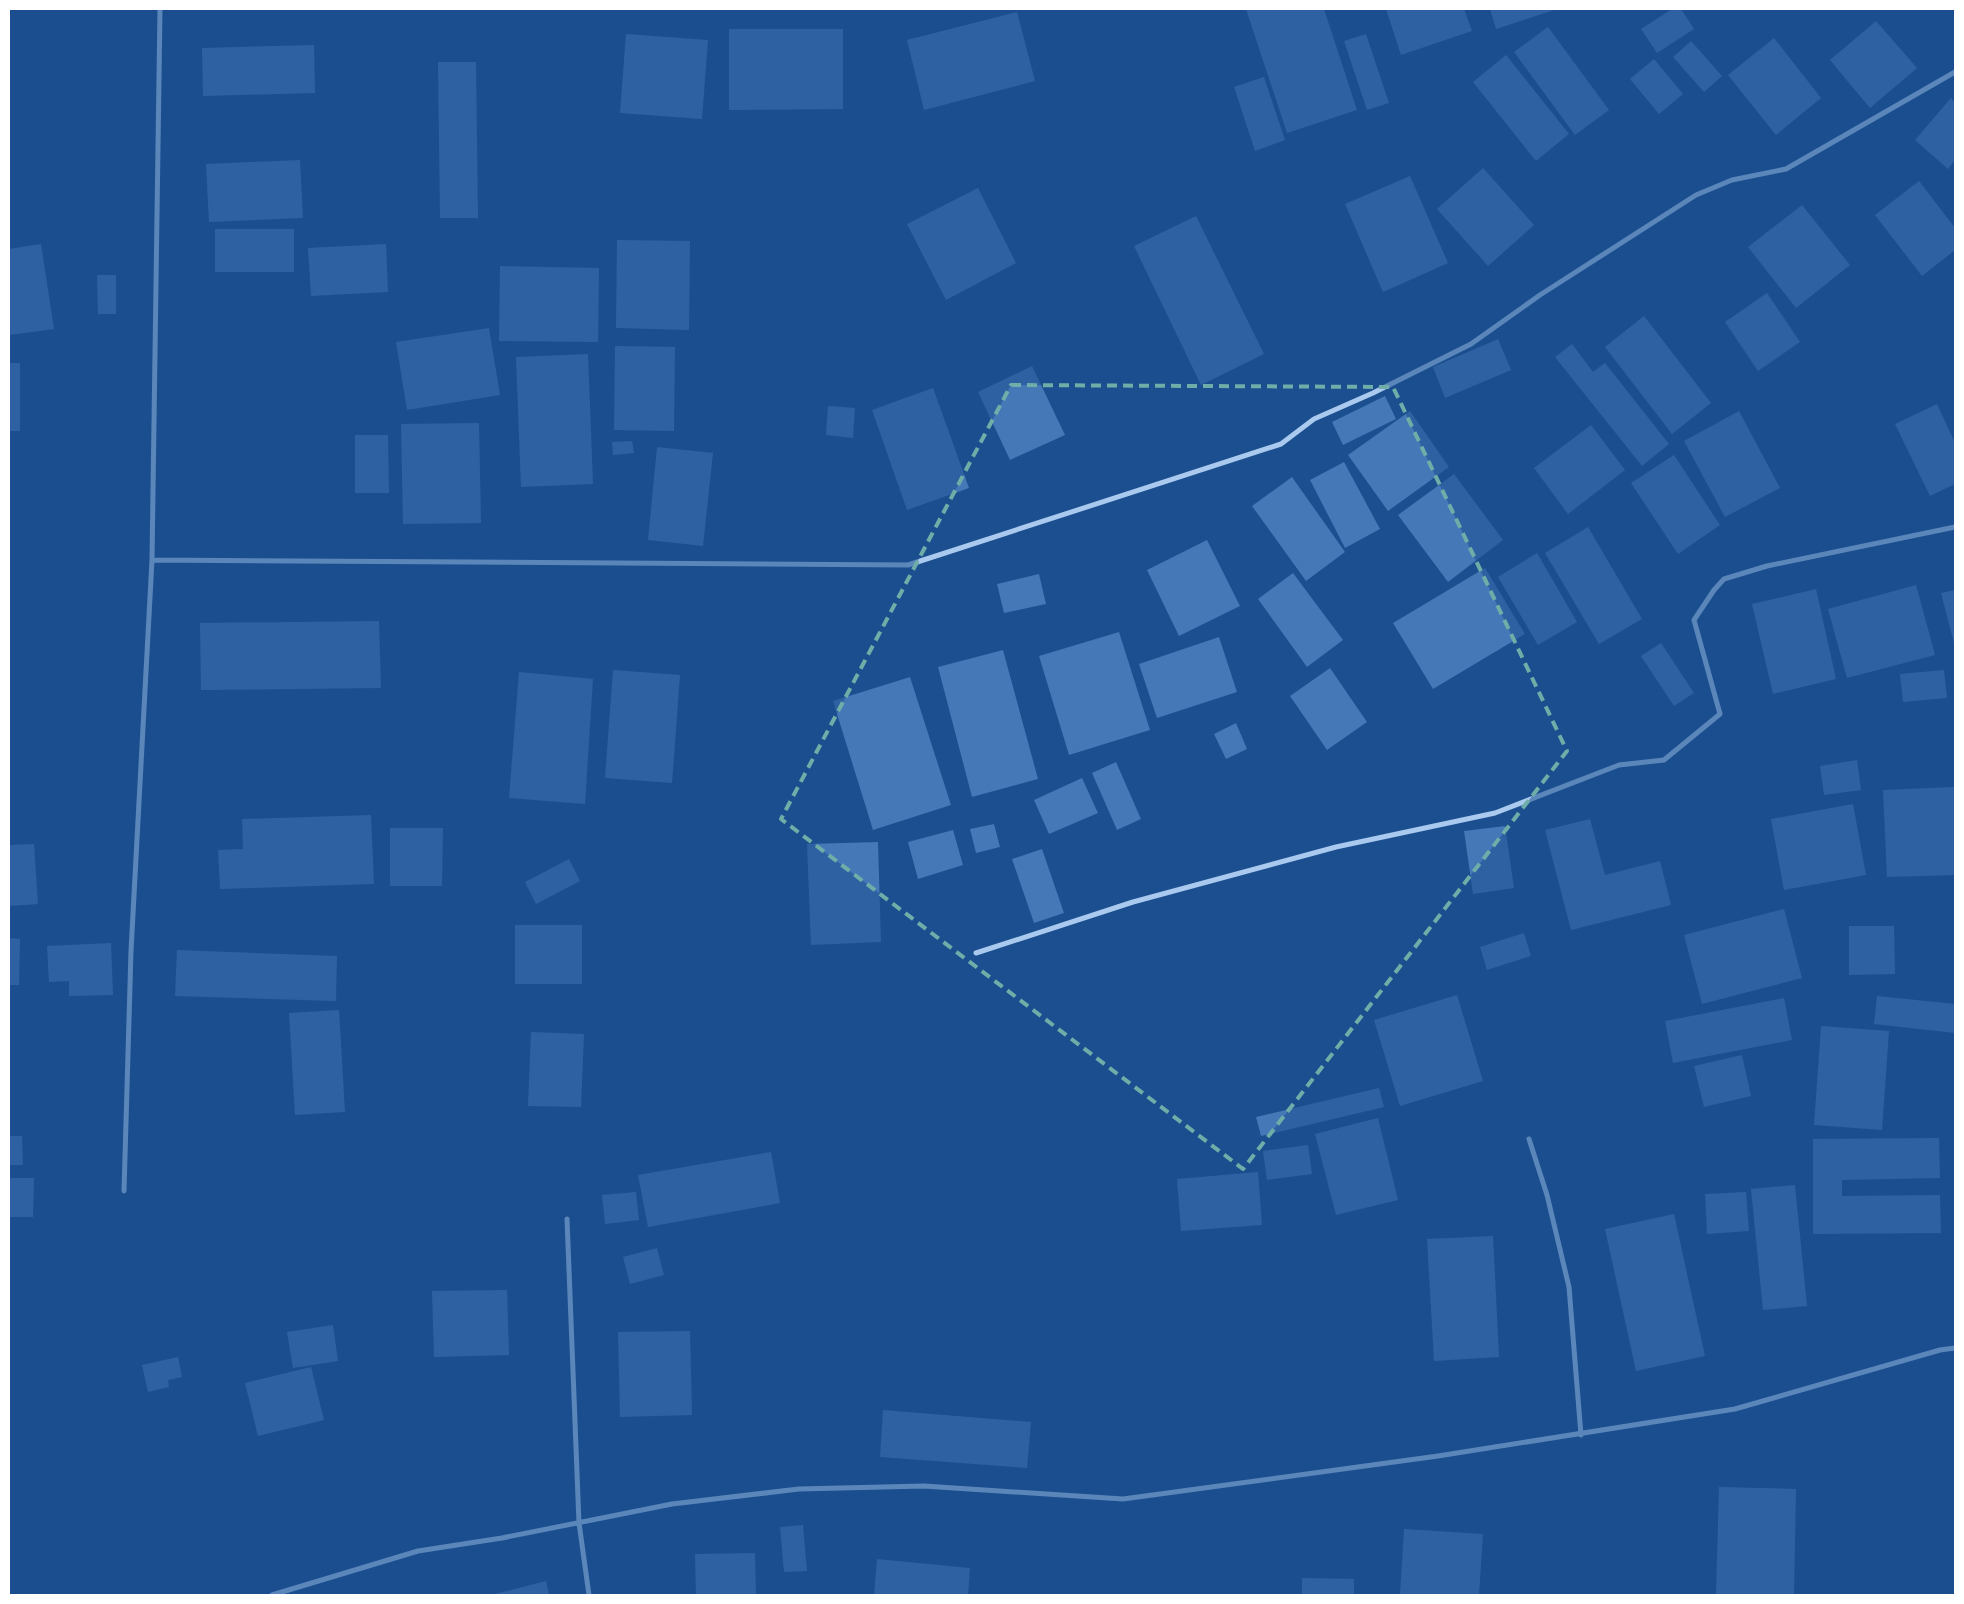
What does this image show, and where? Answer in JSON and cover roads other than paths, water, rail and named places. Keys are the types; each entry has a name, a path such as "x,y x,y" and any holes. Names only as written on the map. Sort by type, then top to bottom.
{"street":[{"path":"124,1191 131,951 152,560 160,9"},
{"path":"152,560 908,565 1281,444 1314,419 1373,393 1471,344 1540,295 1696,195 1732,180 1786,169 1955,72"},
{"path":"976,953 1133,902 1336,847 1495,813 1619,765 1664,760 1720,714 1694,620 1724,579 1767,566 1955,527"},
{"path":"1529,1139 1547,1195 1569,1287 1581,1435"},
{"path":"568,1219 579,1523 589,1595"},
{"path":"272,1595 418,1551 579,1523 672,1504 799,1489 924,1486 1123,1500 1581,1435 1735,1409 1940,1350 1955,1348"}]}
